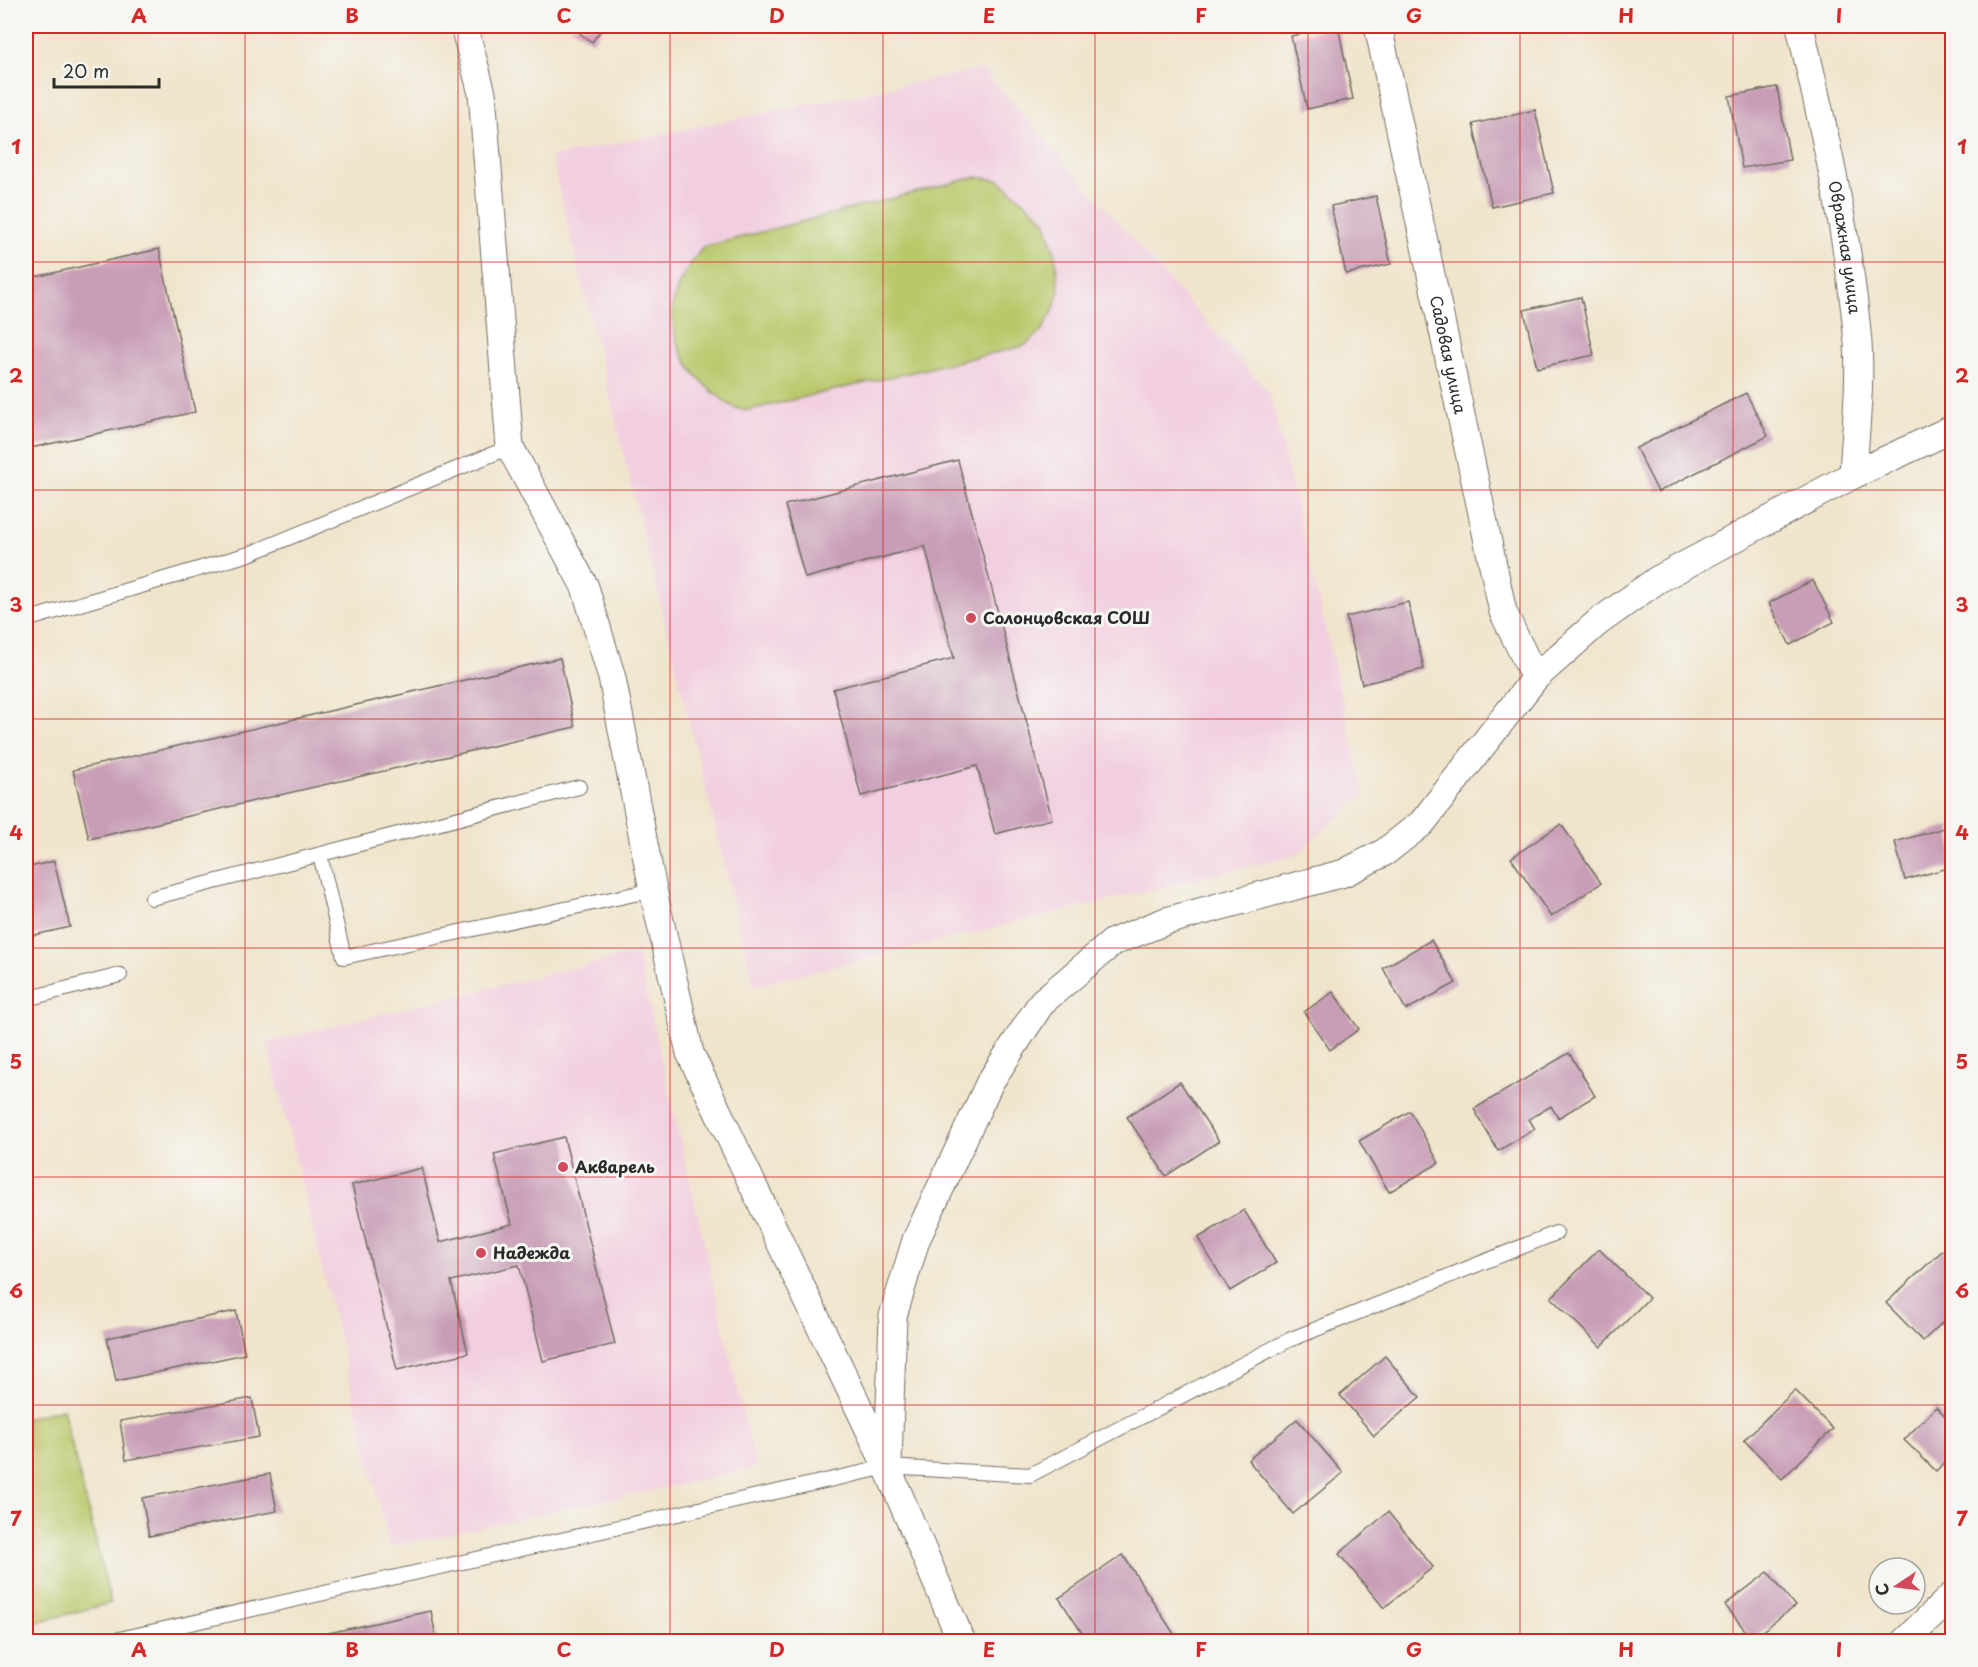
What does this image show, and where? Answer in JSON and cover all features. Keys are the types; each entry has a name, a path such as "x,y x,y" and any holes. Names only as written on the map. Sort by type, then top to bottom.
{"street":[{"path":"464,26 482,93 510,447 585,587 612,678 653,890 690,1053 888,1467 962,1641"},
{"name":"Садовая улица","path":"1378,26 1503,612 1535,678"},
{"name":"Овражная улица","path":"1800,26 1827,143 1846,249 1858,345 1854,475"},
{"path":"888,1467 893,1316 916,1240 990,1082 1042,1002 1113,942 1166,921 1344,873 1385,852 1422,823 1535,678 1597,623 1657,580 1854,475 1953,429"},
{"path":"1904,1641 1953,1596"}],"lane":[{"path":"26,620 249,554 510,447"},
{"path":"152,898 579,787"},
{"path":"320,855 344,957 653,890"},
{"path":"26,999 120,975"},
{"path":"106,1641 888,1467 1030,1475 1289,1340 1556,1233"}],"shaded area":[{"path":"982,69 1270,394 1364,793 1296,855 754,986 551,157"},
{"path":"637,953 756,1468 390,1547 267,1042"}],"green space":[{"path":"975,177 999,180 1045,220 1055,254 1059,289 1054,309 1042,331 1024,346 749,410 735,408 725,401 705,385 686,361 674,332 673,301 683,276 703,247"},
{"path":"63,1409 111,1603 26,1625 26,1418"}],"building":[{"path":"570,26 604,26 592,42"},
{"path":"1338,26 1353,99 1307,109 1291,36"},
{"path":"1777,87 1790,160 1742,168 1729,96"},
{"path":"1535,110 1554,193 1492,207 1473,124"},
{"path":"1376,196 1391,264 1346,274 1331,206"},
{"path":"159,249 195,412 26,449 26,279"},
{"path":"1581,297 1594,355 1537,368 1524,310"},
{"path":"1746,393 1768,436 1658,492 1636,448"},
{"name":"Солонцовская СОШ","path":"958,460 1052,819 995,834 977,766 861,796 833,689 954,658 925,546 805,578 785,505"},
{"path":"1813,580 1834,622 1790,645 1769,603"},
{"path":"1408,602 1424,669 1362,684 1346,617"},
{"path":"560,658 575,727 89,839 73,770"},
{"path":"1561,824 1601,883 1551,917 1511,858"},
{"path":"1951,826 1952,867 1905,880 1895,842"},
{"path":"54,861 70,927 26,937 26,868"},
{"path":"1431,940 1456,983 1406,1010 1383,968"},
{"path":"1333,992 1359,1029 1330,1050 1304,1012"},
{"path":"1569,1053 1595,1096 1558,1118 1551,1106 1529,1119 1535,1129 1498,1151 1474,1109"},
{"path":"1180,1082 1219,1141 1166,1176 1127,1117"},
{"path":"1410,1111 1439,1163 1389,1192 1359,1141"},
{"name":"Надежда","path":"564,1137 615,1344 543,1361 519,1265 451,1281 468,1353 397,1370 352,1185 422,1168 440,1242 512,1224 494,1154"},
{"path":"1244,1210 1276,1263 1230,1291 1198,1238"},
{"path":"1599,1249 1649,1298 1601,1347 1551,1298"},
{"path":"1943,1250 1952,1261 1952,1313 1923,1341 1886,1303"},
{"path":"236,1311 245,1354 116,1381 107,1338"},
{"path":"1385,1356 1420,1397 1374,1436 1340,1395"},
{"path":"1795,1390 1833,1429 1782,1479 1744,1440"},
{"path":"252,1398 259,1437 126,1460 120,1421"},
{"path":"1936,1407 1952,1423 1952,1454 1936,1471 1904,1440"},
{"path":"1297,1419 1343,1473 1293,1514 1248,1460"},
{"path":"270,1474 277,1511 149,1536 142,1498"},
{"path":"1388,1512 1433,1567 1384,1608 1339,1554"},
{"path":"1123,1555 1176,1637 1170,1642 1088,1642 1059,1598"},
{"path":"1768,1572 1795,1606 1752,1639 1725,1605"},
{"path":"431,1611 437,1642 291,1642 291,1641"}],"place":[{"name":"Солонцовская СОШ","path":"971,618"},
{"name":"Акварель","path":"563,1167"},
{"name":"Надежда","path":"481,1253"}]}
